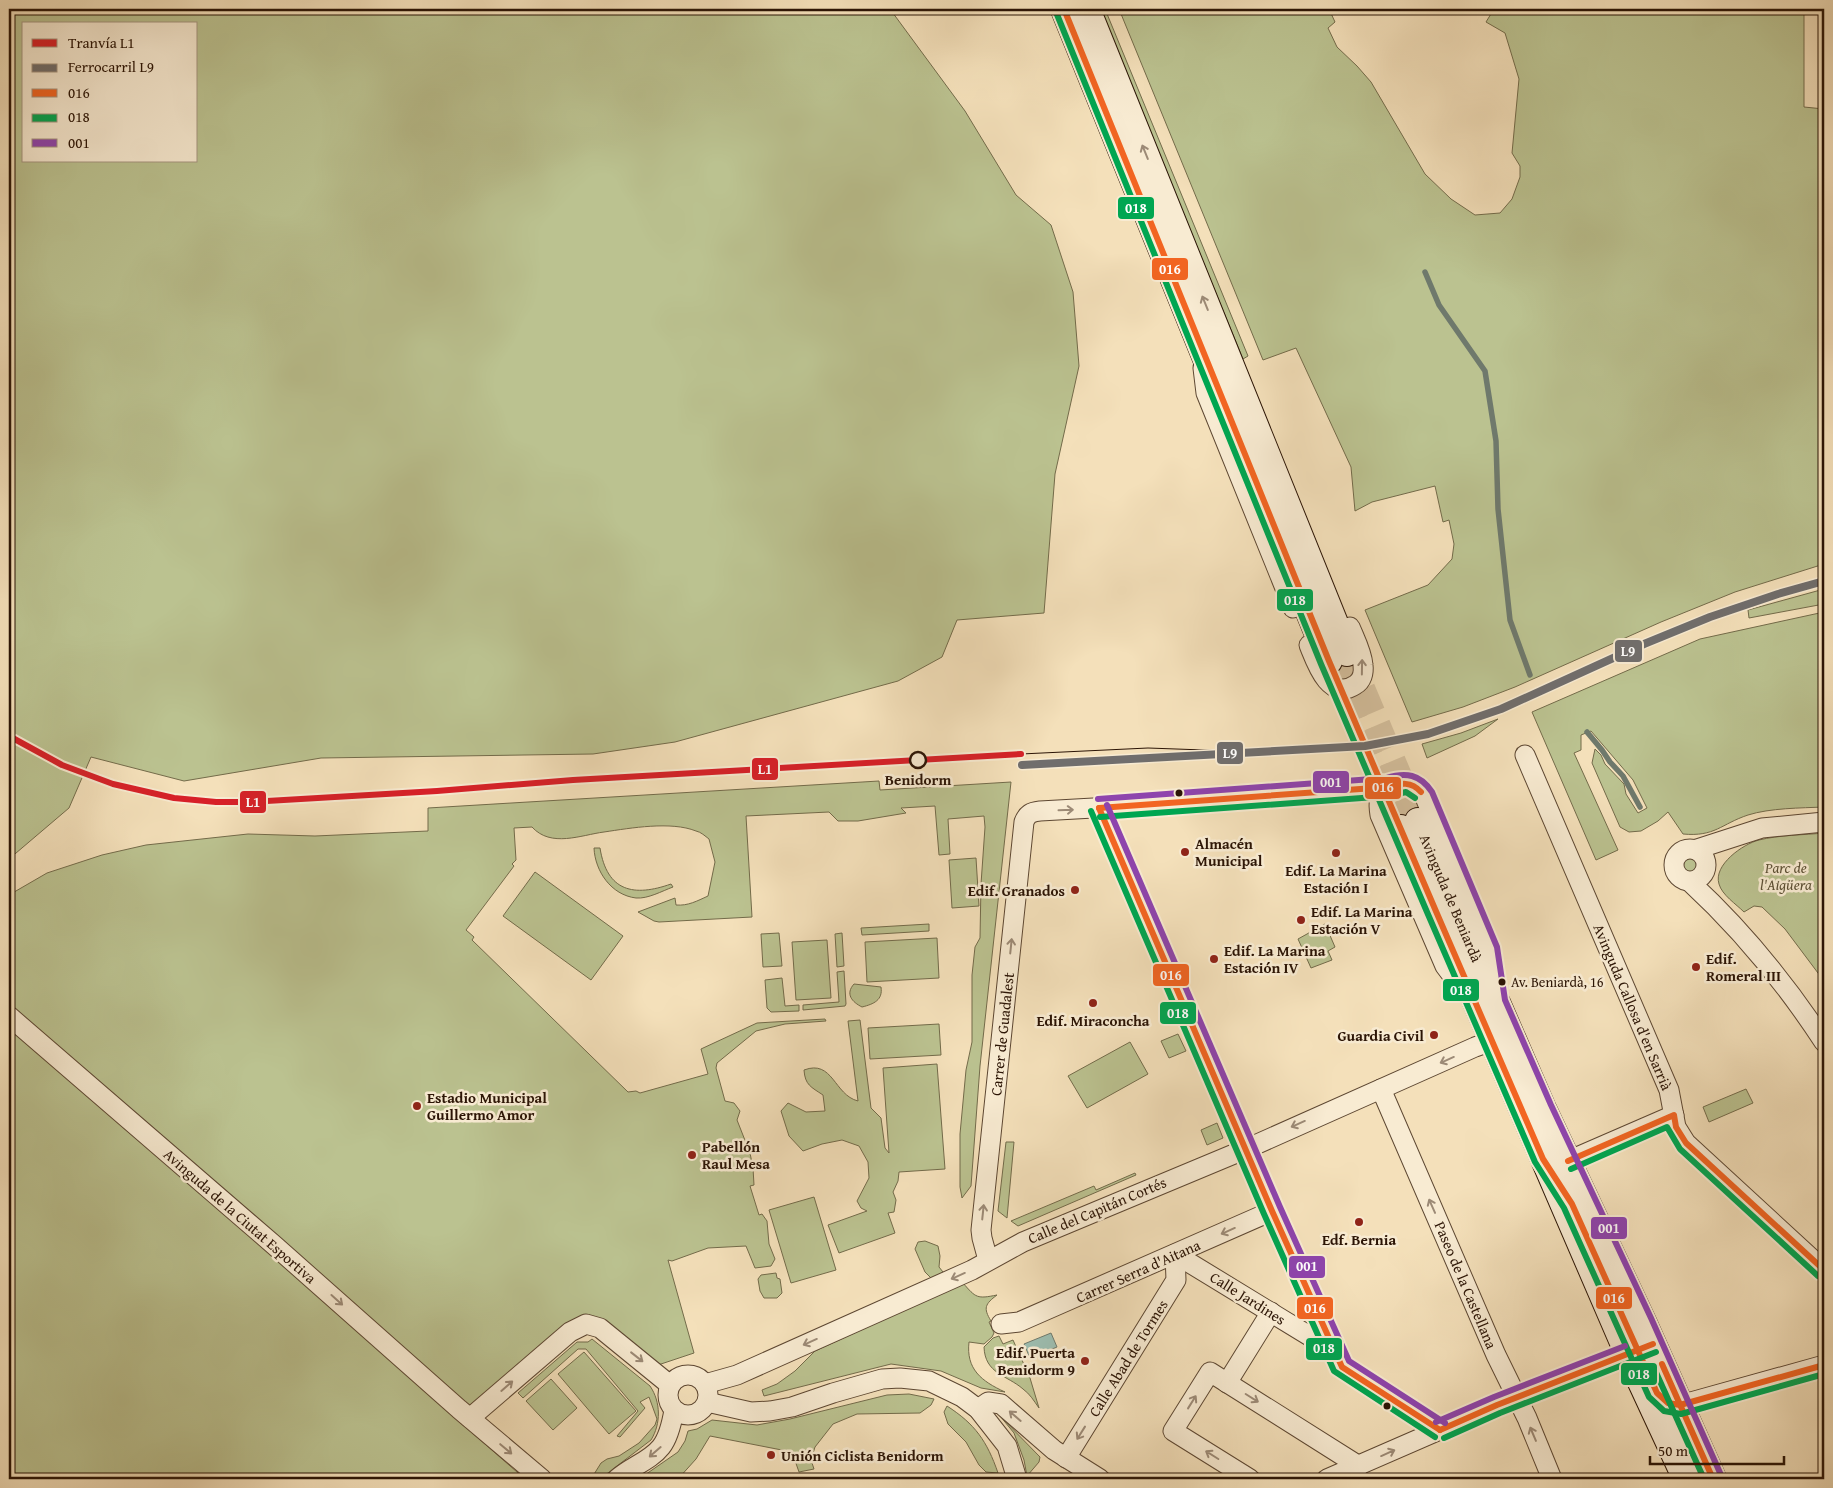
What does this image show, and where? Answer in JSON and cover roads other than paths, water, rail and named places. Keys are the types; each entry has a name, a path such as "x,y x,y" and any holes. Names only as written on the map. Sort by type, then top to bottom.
{"main road":[{"path":"1064,9 1209,338 1338,657"},
{"path":"1088,9 1209,338"},
{"name":"Avinguda de Beniardà","path":"1410,825 1487,1006 1543,1109 1556,1160"},
{"name":"Avinguda de Beniardà","path":"1487,1006 1496,1040 1556,1160 1639,1349 1686,1479"},
{"name":"Avinguda de Beniardà","path":"1639,1349 1680,1405 1713,1479"}],"street":[{"path":"1209,338 1249,375 1359,649 1363,673 1356,685 1339,689 1328,681 1318,667 1308,644 1206,393 1209,338"},
{"name":"Avinguda Callosa d'en Sarrià","path":"1525,755 1669,1090 1676,1127 1686,1143 1824,1270"},
{"name":"Avinguda de Beniardà","path":"1034,812 1388,788 1406,782 1416,785 1424,795 1489,950 1487,1006"},
{"path":"1388,788 1380,795 1378,802 1380,815 1445,966 1487,1006"},
{"path":"1099,808 1334,1351"},
{"name":"Carrer de Guadalest","path":"988,1260 981,1230 1024,822 1026,816 1034,812"},
{"path":"1824,822 1762,828 1735,838 1699,868 1709,899 1779,978 1801,1006 1824,1042"},
{"name":"Avinguda de la Ciutat Esportiva","path":"9,1016 542,1479"},
{"name":"Avinguda de Beniardà","path":"1496,1040 1514,1050 1543,1109"},
{"name":"Calle del Capitán Cortés","path":"706,1393 746,1371 972,1270 1023,1242 1246,1149 1290,1128 1496,1040"},
{"name":"Paseo de la Castellana","path":"1381,1089 1492,1346 1552,1479"},
{"path":"1556,1160 1674,1116"},
{"name":"Carrer Serra d'Aitana","path":"1001,1324 1020,1322 1272,1211"},
{"name":"Calle Jardines","path":"1175,1254 1334,1351 1342,1367 1440,1430"},
{"name":"Calle Abad de Tormes","path":"1066,1458 1176,1280 1175,1254"},
{"path":"1227,1383 1271,1312"},
{"path":"470,1418 570,1332 586,1324 600,1328 670,1385"},
{"path":"1327,1479 1440,1430 1639,1349"},
{"path":"1680,1405 1824,1365"},
{"path":"1250,1479 1174,1430 1210,1372 1360,1466"},
{"path":"617,1479 661,1447 671,1427 674,1410 668,1398 670,1385 680,1376 686,1374 700,1378 706,1393 704,1408 693,1415 686,1415 674,1410"},
{"path":"706,1393 751,1412 770,1411 792,1407 866,1382 900,1378 929,1381 962,1397 978,1408 1007,1446 1017,1479"},
{"path":"978,1408 988,1402 1000,1404 1054,1450 1100,1479"}],"waterway":[{"path":"1425,272 1439,305 1485,371 1496,441 1498,509 1510,620 1530,675"},
{"path":"1587,732 1623,776 1640,807"}],"tunnel":[{"path":"1347,653 1418,821"},
{"path":"1329,661 1401,828"}],"tram line":[{"name":"L1","path":"9,736 62,765 113,784 174,798 216,802 250,802 437,791 573,780 1021,754"},
{"path":"1021,754 1148,748 1260,752"}],"rail line":[{"name":"L9","path":"1022,765 1365,746 1428,734 1501,709 1644,644 1710,617 1824,581"}],"place":[{"name":"Benidorm","path":"918,760"},
{"name":"Almacén Municipal","path":"1185,852"},
{"name":"Edif. La Marina Estación I","path":"1336,853"},
{"name":"Edif. Granados","path":"1075,890"},
{"name":"Edif. La Marina Estación V","path":"1301,920"},
{"name":"Edif. La Marina Estación IV","path":"1214,959"},
{"name":"Edif. Romeral III","path":"1696,967"},
{"name":"Av. Beniardà, 16","path":"1502,982"},
{"name":"Edif. Miraconcha","path":"1093,1003"},
{"name":"Guardia Civil","path":"1434,1035"},
{"name":"Estadio Municipal Guillermo Amor","path":"417,1106"},
{"name":"Pabellón Raul Mesa","path":"692,1155"},
{"name":"Edf. Bernia","path":"1359,1222"},
{"name":"Edif. Puerta Benidorm 9","path":"1085,1361"},
{"name":"Unión Ciclista Benidorm","path":"771,1455"}],"park label":[{"name":"Parc de l'Aigüera","path":"1786,876"}]}
